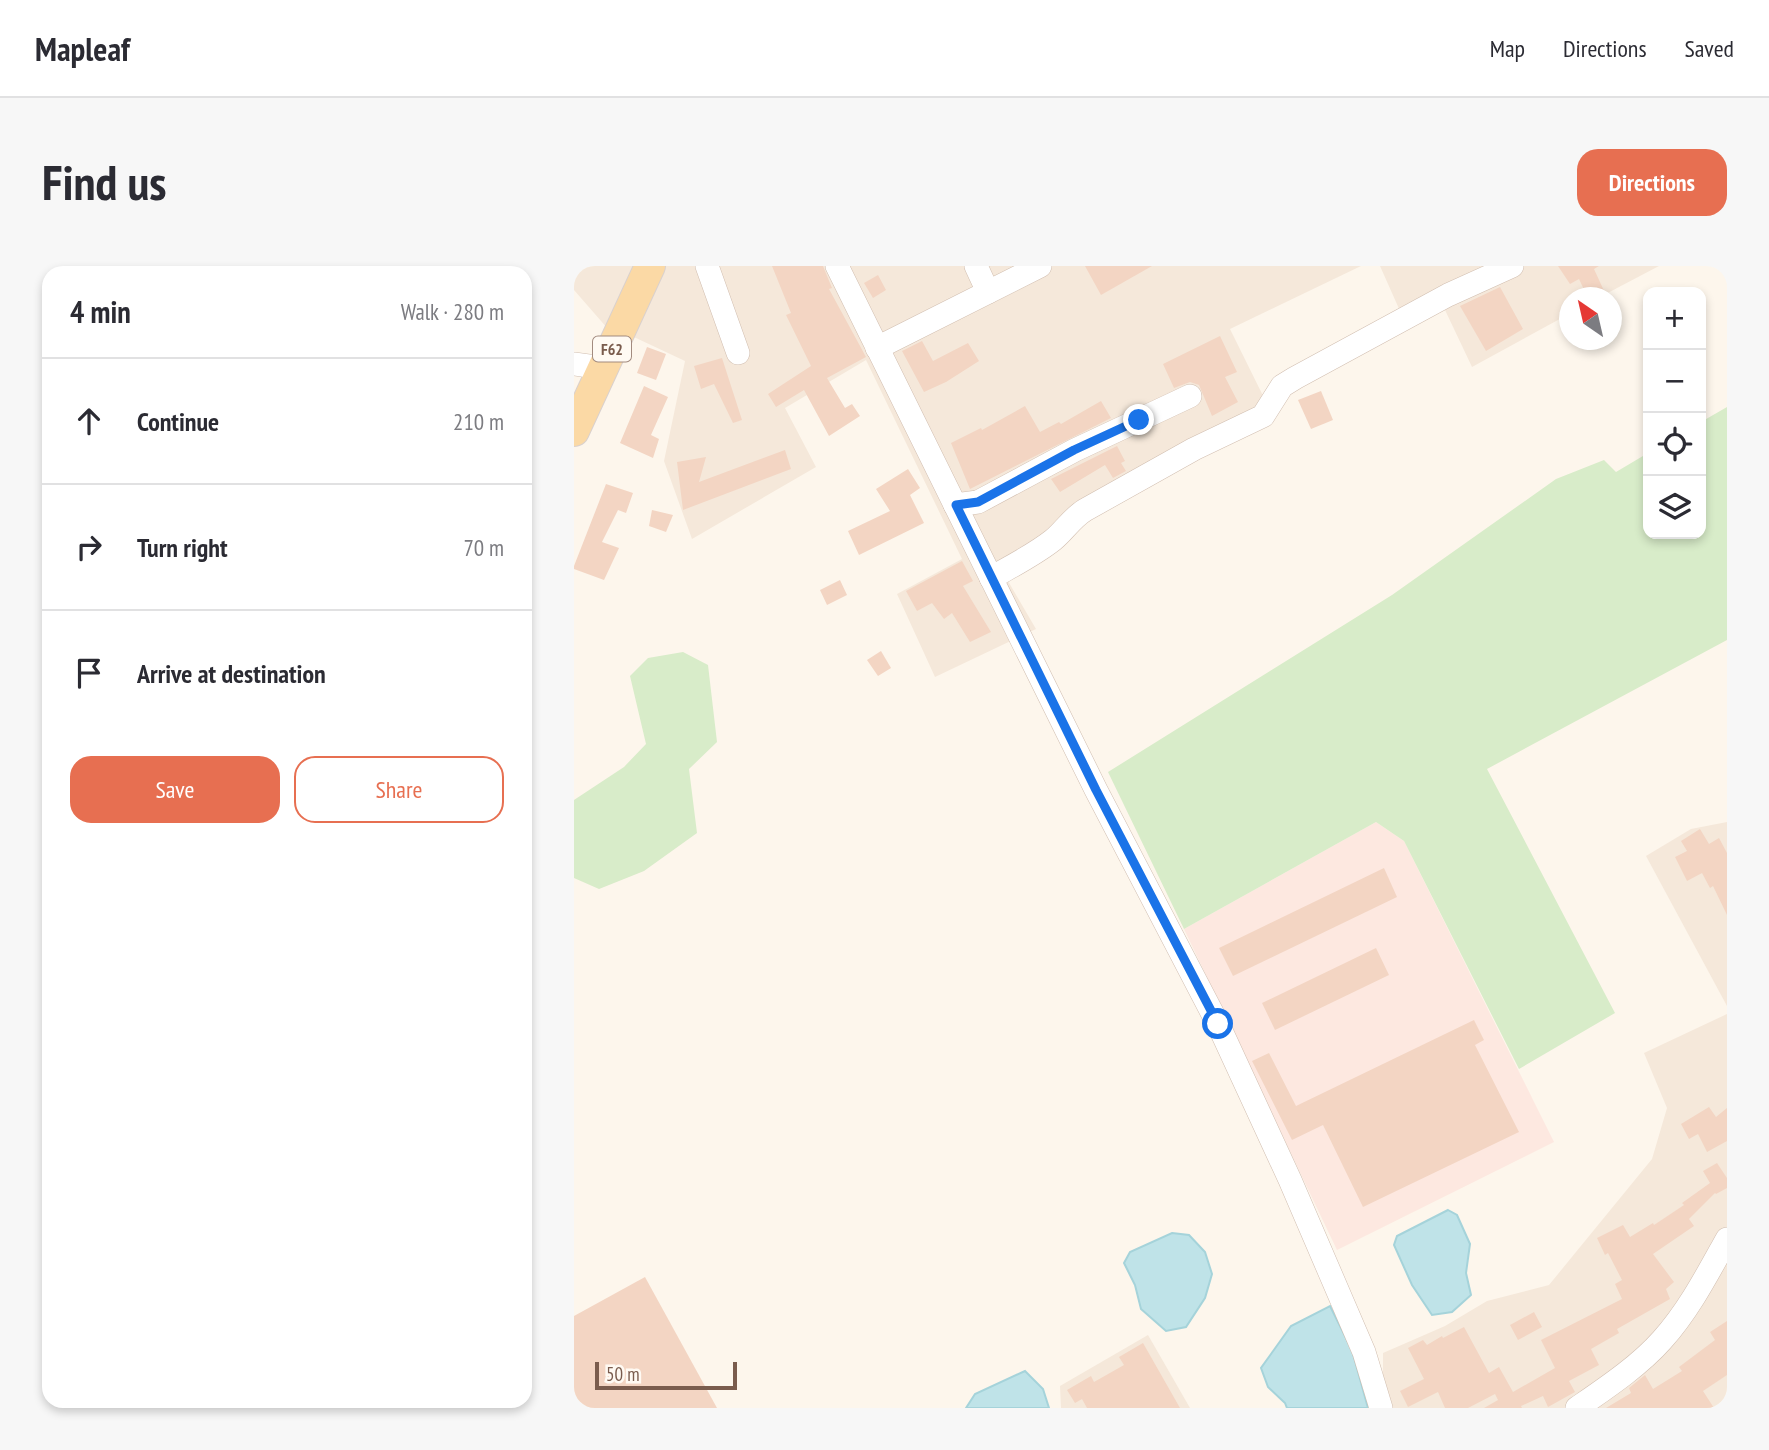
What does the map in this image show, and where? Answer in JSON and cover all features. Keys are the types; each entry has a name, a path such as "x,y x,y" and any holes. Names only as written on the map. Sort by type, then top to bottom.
{"main road":[{"name":"F62","path":"574,431 650,266"}],"street":[{"path":"707,266 738,353"},
{"path":"837,266 1096,790 1223,1035 1290,1180 1364,1352 1381,1408"},
{"path":"976,266 988,292"},
{"path":"877,348 1040,266"},
{"path":"991,578 1054,539 1085,509 1194,449 1263,416 1274,396 1289,382 1448,295 1512,266"},
{"path":"574,364 603,368"},
{"path":"956,505 978,502 1074,450 1191,396"},
{"path":"1578,1408 1614,1382 1662,1340 1704,1282 1727,1239"}],"shaded area":[{"path":"574,266 1361,266 1230,329 1272,414 1116,500 1008,581 1036,629 935,677 897,594 962,559 866,360 785,408 816,467 692,539 664,461 685,361 636,338 608,329 574,290"},
{"path":"1380,266 1659,266 1619,287 1559,287 1559,319 1472,367 1436,291 1400,311"},
{"path":"1376,822 1404,841 1554,1142 1337,1250 1184,929"},
{"path":"1727,822 1727,1006 1646,856 1691,829"},
{"path":"1727,1014 1727,1408 1383,1408 1383,1353 1445,1326 1487,1301 1549,1285 1652,1159 1667,1108 1644,1053"},
{"path":"1148,1335 1190,1408 1061,1408 1060,1386"}],"green space":[{"path":"1727,407 1727,640 1487,769 1615,1013 1519,1069 1404,841 1376,822 1184,929 1108,772 1392,595 1556,479 1604,460 1616,472 1643,456 1643,539 1706,539 1706,419"},
{"path":"683,652 708,665 717,742 689,769 697,833 644,871 599,889 574,878 574,800 624,767 646,744 630,676 648,658"}],"water":[{"path":"1448,1210 1457,1215 1470,1244 1466,1273 1471,1295 1452,1312 1432,1315 1412,1285 1394,1245 1397,1236"},
{"path":"1172,1233 1189,1235 1205,1252 1212,1274 1205,1298 1186,1327 1166,1331 1141,1309 1135,1285 1124,1263 1130,1252"},
{"path":"1330,1306 1352,1350 1368,1408 1287,1408 1268,1387 1261,1368 1291,1326"},
{"path":"1025,1371 1043,1389 1049,1408 966,1408 975,1394"}],"building":[{"path":"772,266 823,266 832,288 829,289 866,357 827,378 845,408 852,404 860,416 829,436 804,390 776,407 768,394 811,366 786,315 791,313"},
{"path":"1085,266 1152,266 1101,295"},
{"path":"1558,266 1599,266 1594,269 1602,287 1583,287 1579,279 1570,284"},
{"path":"878,275 886,290 873,298 864,283"},
{"path":"1500,287 1523,329 1486,351 1460,306"},
{"path":"1220,336 1237,372 1225,377 1238,402 1212,416 1199,385 1190,382 1174,388 1163,364"},
{"path":"922,341 933,361 968,343 979,361 924,392 902,351"},
{"path":"647,347 666,354 656,380 637,373"},
{"path":"722,358 742,420 733,423 714,384 701,389 694,366"},
{"path":"644,386 668,397 651,435 659,439 653,458 620,443"},
{"path":"1321,391 1333,420 1311,429 1298,400"},
{"path":"1101,401 1111,418 970,489 951,443 981,428 982,430 1025,406 1040,432 1059,422 1061,424"},
{"path":"1117,446 1125,461 1121,463 1126,471 1113,478 1105,465 1060,492 1051,479"},
{"path":"785,450 791,469 683,510 677,462 706,457 699,482"},
{"path":"908,469 920,488 910,495 924,523 859,555 848,531 890,511 876,489"},
{"path":"606,484 633,493 626,513 618,510 602,542 619,548 604,580 574,569 574,566"},
{"path":"652,510 673,515 666,532 649,526"},
{"path":"962,561 973,581 963,586 991,632 970,642 952,613 944,619 932,603 917,611 906,591"},
{"path":"840,580 847,595 827,605 820,590"},
{"path":"881,651 891,668 878,676 867,660"},
{"path":"1700,829 1709,844 1719,838 1727,853 1727,915 1713,886 1710,888 1702,873 1687,881 1675,857 1687,851 1681,841"},
{"path":"1384,868 1397,897 1233,976 1219,948"},
{"path":"1376,948 1389,975 1275,1030 1262,1003"},
{"path":"1474,1020 1484,1040 1475,1045 1519,1132 1363,1207 1323,1125 1292,1140 1252,1061 1269,1053 1296,1106"},
{"path":"1709,1107 1716,1117 1727,1108 1727,1141 1707,1152 1698,1134 1689,1139 1681,1124"},
{"path":"1717,1163 1727,1178 1727,1188 1715,1193 1689,1219 1694,1226 1653,1254 1674,1282 1666,1289 1670,1299 1617,1329 1619,1333 1591,1349 1599,1365 1569,1381 1575,1392 1548,1407 1543,1396 1521,1406 1522,1408 1484,1408 1498,1400 1495,1394 1468,1408 1445,1408 1438,1392 1408,1407 1400,1391 1424,1379 1408,1348 1423,1340 1427,1345 1464,1327 1489,1373 1499,1367 1513,1392 1555,1368 1541,1340 1622,1299 1615,1284 1622,1280 1597,1238 1623,1225 1630,1237 1653,1223 1654,1225 1710,1183 1703,1171"},
{"path":"645,1277 717,1408 574,1408 574,1316"},
{"path":"1534,1312 1542,1327 1518,1340 1510,1325"},
{"path":"1727,1321 1727,1375 1703,1391 1714,1408 1606,1408 1631,1393 1629,1388 1645,1375 1653,1389 1682,1371 1679,1367 1715,1340 1710,1332"},
{"path":"1143,1343 1180,1408 1087,1408 1082,1399 1075,1403 1067,1390 1091,1376 1094,1382 1124,1365 1119,1357"}],"route":[{"path":"1139,420 1074,450 978,502 956,505 1096,790 1218,1024"}]}
